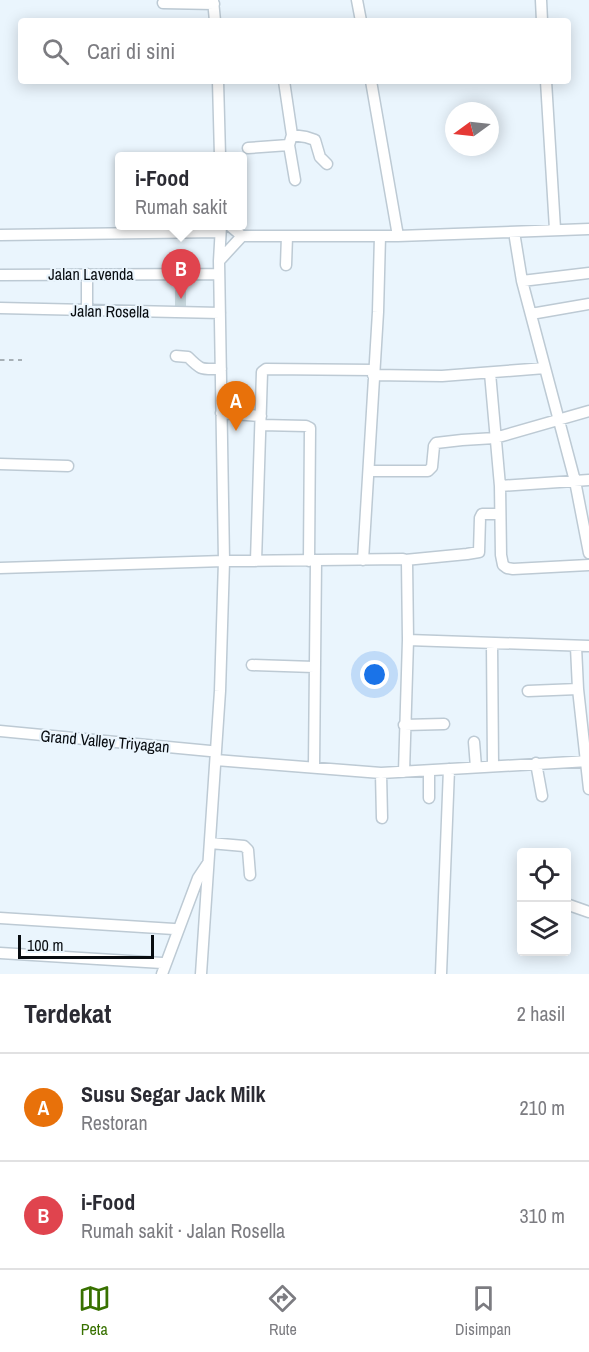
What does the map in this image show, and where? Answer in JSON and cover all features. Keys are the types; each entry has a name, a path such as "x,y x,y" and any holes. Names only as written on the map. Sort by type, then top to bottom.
{"street":[{"path":"357,0 360,18"},
{"path":"541,0 542,18"},
{"path":"163,3 214,2 215,18"},
{"path":"218,84 220,152"},
{"path":"284,84 295,180"},
{"path":"372,84 398,236"},
{"path":"546,84 555,229"},
{"path":"248,148 306,136 315,140 321,157 327,164"},
{"path":"235,230 242,236 398,236 589,229"},
{"path":"0,235 184,230"},
{"path":"201,974 224,561 219,274 221,230"},
{"path":"513,232 522,281 575,481 589,553"},
{"path":"219,261 242,236"},
{"path":"286,265 287,236"},
{"path":"363,560 380,236"},
{"path":"522,281 589,273"},
{"path":"87,274 87,310"},
{"name":"Jalan Lavenda","path":"0,275 219,274"},
{"path":"531,314 589,304"},
{"name":"Jalan Rosella","path":"0,308 220,313"},
{"path":"176,356 188,357 196,367 201,369 221,369"},
{"path":"256,561 262,373 264,370 442,376 545,368"},
{"path":"490,373 500,486 503,565 507,568 589,565"},
{"path":"369,471 428,471 432,467 435,444 495,438 589,411"},
{"path":"221,413 310,428 314,767"},
{"path":"0,464 68,466"},
{"path":"500,486 589,480"},
{"path":"0,568 224,561 405,560 479,552 482,514 500,514"},
{"path":"404,772 408,640 408,566 405,560"},
{"path":"408,640 589,646"},
{"path":"492,643 493,765"},
{"path":"576,647 578,689 585,720 589,789"},
{"path":"252,664 314,667"},
{"path":"528,690 578,689"},
{"path":"404,725 444,724"},
{"name":"Grand Valley Triyagan","path":"0,731 381,773 588,761"},
{"path":"474,742 476,767"},
{"path":"536,763 543,796"},
{"path":"441,974 448,769"},
{"path":"429,771 429,798"},
{"path":"381,773 382,818"},
{"path":"210,843 244,846 248,850 250,874"},
{"path":"0,953 162,968 198,878 208,864"},
{"path":"571,906 589,912"},
{"path":"0,918 174,928"}],"path":[{"path":"0,360 22,360"}],"building":[{"path":"175,290 186,291 186,307 175,307"}],"place":[{"name":"i-Food","path":"181,299"},
{"name":"Susu Segar Jack Milk","path":"236,431"}]}
